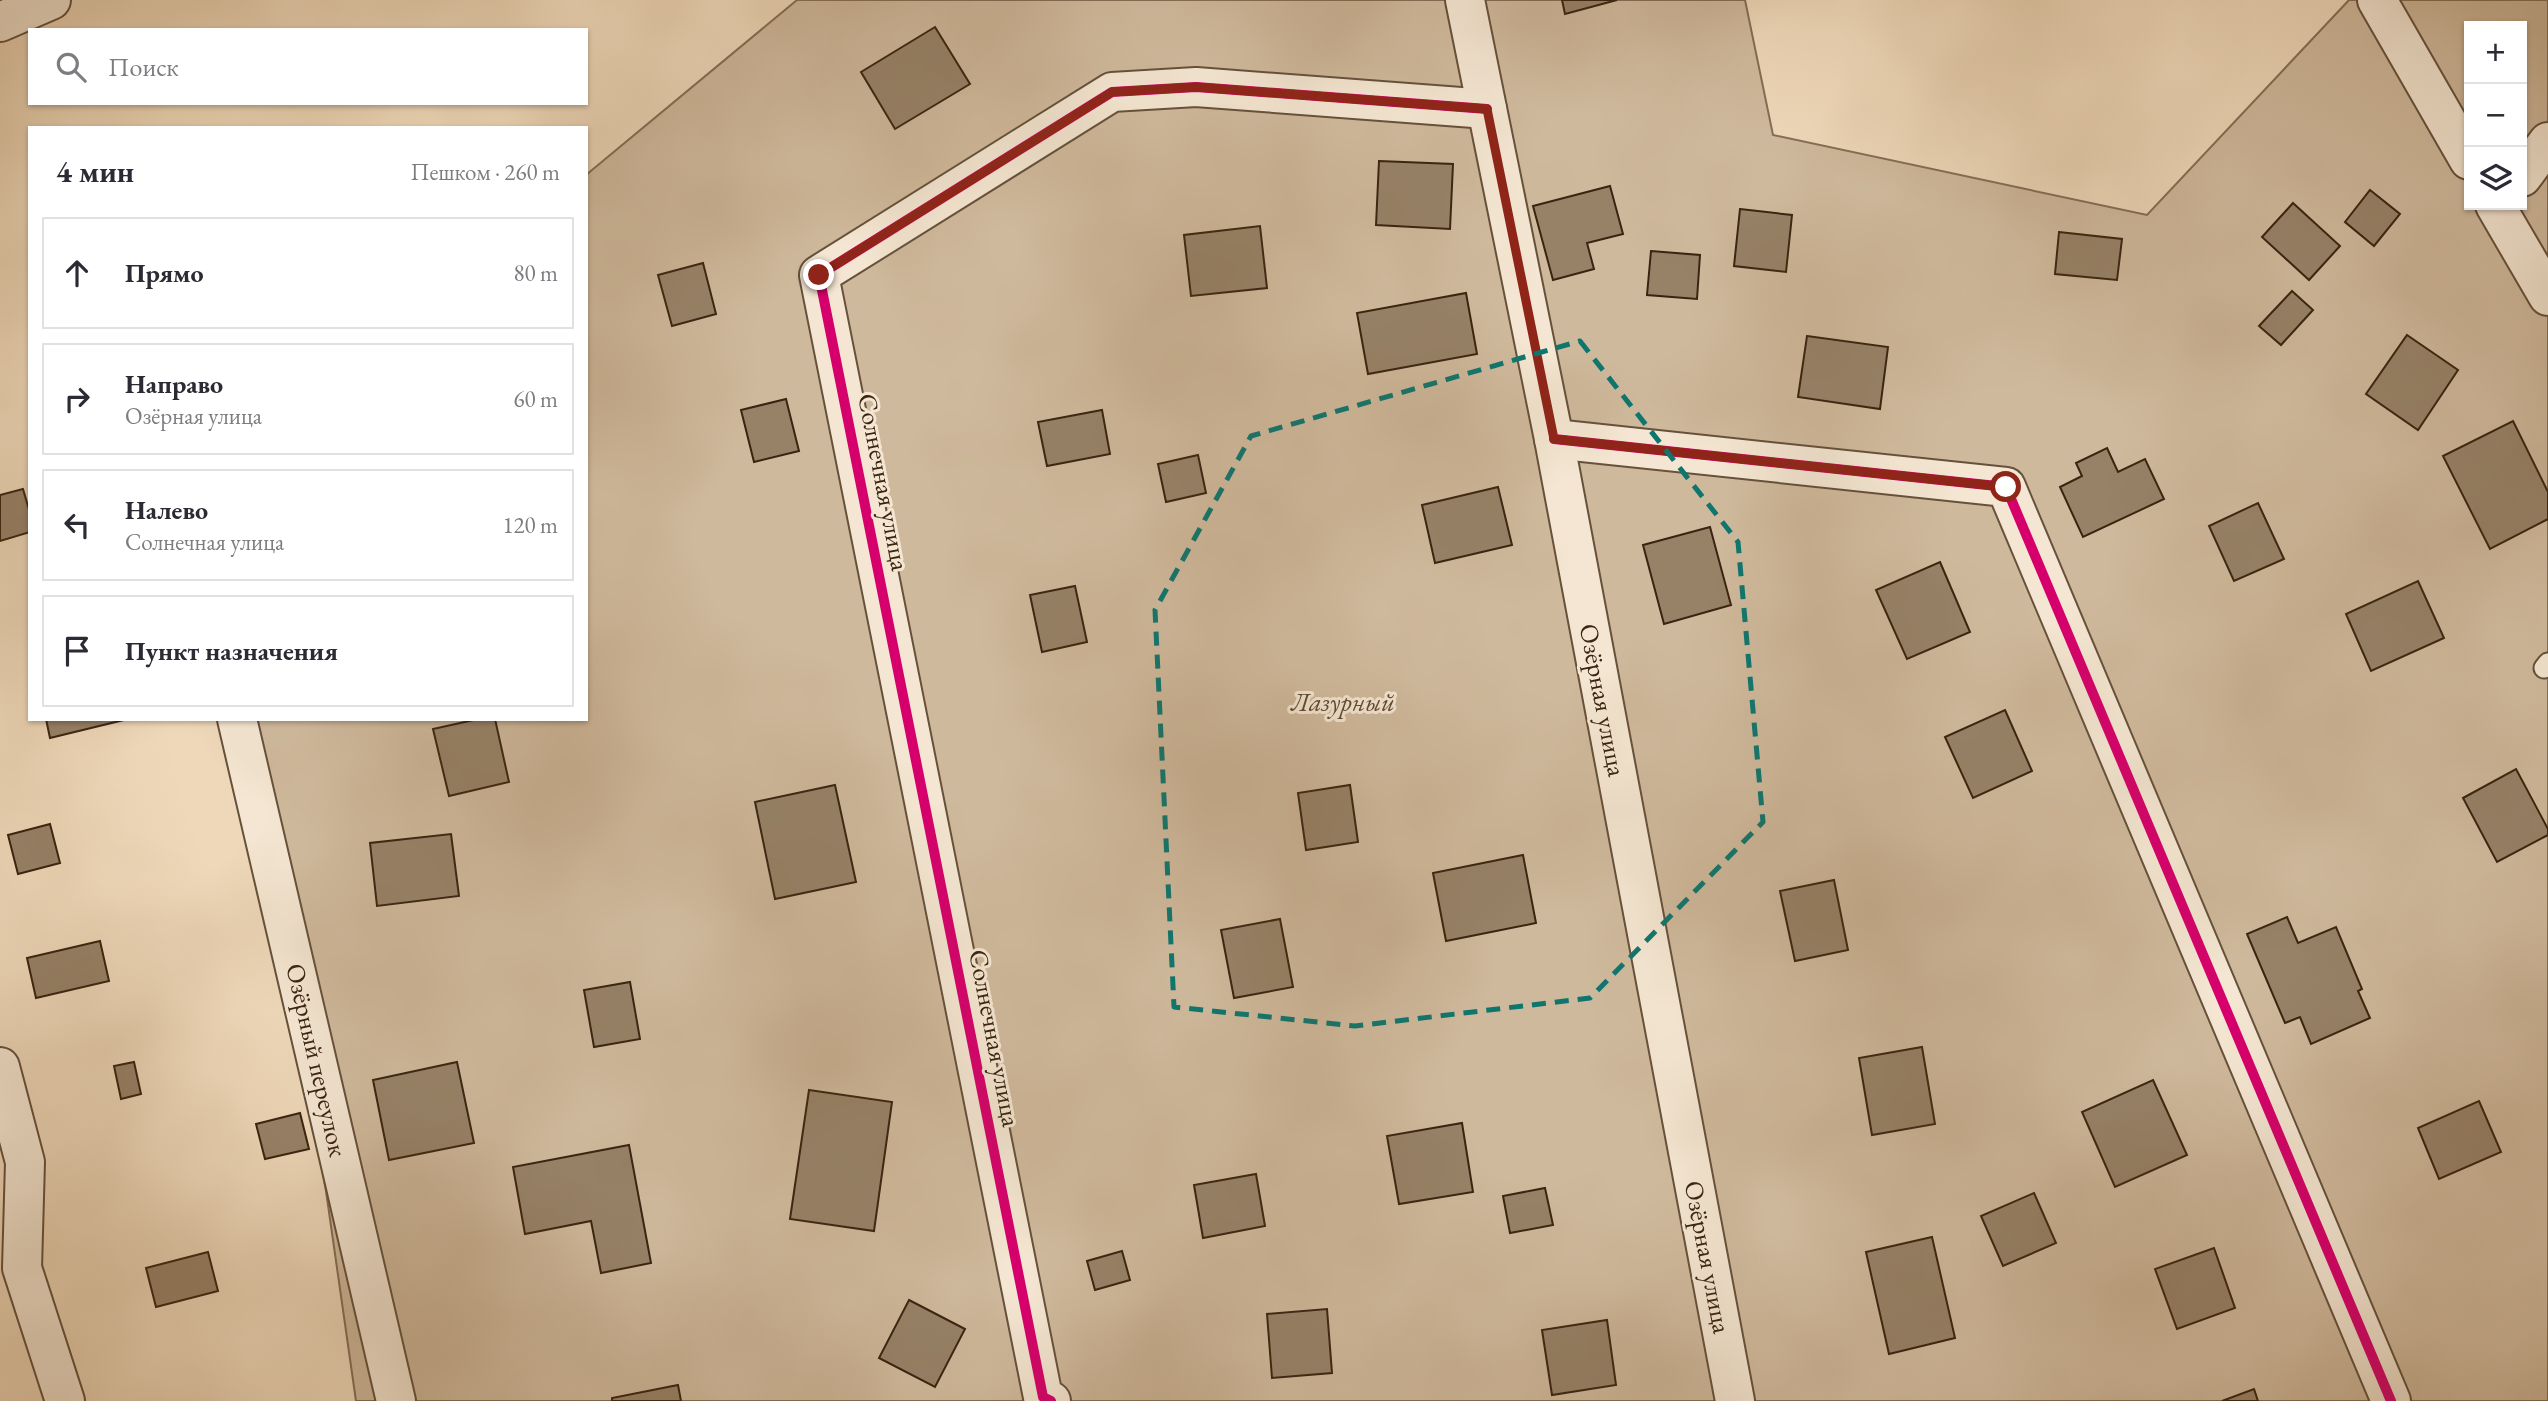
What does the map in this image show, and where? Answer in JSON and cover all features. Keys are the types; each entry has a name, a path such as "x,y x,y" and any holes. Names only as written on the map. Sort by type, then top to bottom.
{"street":[{"path":"0,22 51,0"},
{"name":"Озёрная улица","path":"1465,0 1554,439 1735,1401"},
{"path":"2377,0 2464,151"},
{"name":"Солнечная улица","path":"1051,1401 1043,1397 819,275 1112,92 1196,87 1487,109"},
{"path":"2527,170 2548,142"},
{"path":"2500,210 2548,296"},
{"path":"1554,439 2006,487 2391,1401"},
{"name":"Озёрный переулок","path":"237,721 396,1401"},
{"path":"0,1067 25,1162 22,1268 65,1401"}],"highlighted area":[{"path":"1580,341 1738,542 1763,822 1590,998 1355,1026 1174,1007 1155,610 1251,436"}],"green space":[{"name":"Лазурный","path":"797,0 1745,0 1773,135 2147,215 2349,0 2548,0 2548,1401 356,1401 326,1191 240,721 588,721 588,173"}],"building":[{"path":"1562,0 1617,0 1565,14"},
{"path":"935,27 970,84 895,129 861,72"},
{"path":"1379,161 1453,164 1450,229 1376,225"},
{"path":"1610,186 1623,234 1587,243 1594,269 1553,280 1533,206"},
{"path":"2370,190 2400,214 2374,246 2345,222"},
{"path":"2293,203 2340,246 2309,280 2262,237"},
{"path":"1740,209 1792,215 1786,272 1734,266"},
{"path":"1260,226 1267,288 1191,296 1184,235"},
{"path":"2059,232 2122,239 2117,280 2055,274"},
{"path":"1651,251 1700,255 1697,299 1647,295"},
{"path":"703,263 716,314 672,326 658,275"},
{"path":"2292,291 2313,310 2281,345 2259,326"},
{"path":"1466,293 1477,354 1368,374 1357,313"},
{"path":"2407,335 2458,370 2418,430 2366,394"},
{"path":"1807,336 1888,347 1880,409 1798,397"},
{"path":"786,399 799,451 754,462 741,410"},
{"path":"1102,410 1110,454 1047,466 1038,422"},
{"path":"2513,421 2548,492 2548,519 2490,549 2443,456"},
{"path":"2107,448 2118,472 2145,459 2164,499 2083,537 2060,487 2082,476 2076,463"},
{"path":"1198,455 1206,493 1166,502 1158,464"},
{"path":"1498,487 1512,545 1435,563 1422,505"},
{"path":"23,489 28,506 28,533 0,541 0,495"},
{"path":"2258,503 2284,559 2234,581 2209,526"},
{"path":"1710,527 1731,605 1664,624 1643,545"},
{"path":"1940,562 1970,632 1907,659 1876,590"},
{"path":"2418,581 2444,638 2371,671 2346,614"},
{"path":"1075,586 1087,642 1042,652 1030,595"},
{"path":"2005,710 2032,771 1973,798 1945,737"},
{"path":"46,721 120,721 50,738"},
{"path":"469,721 495,721 509,782 449,796 433,729"},
{"path":"2516,769 2548,829 2548,835 2497,862 2463,798"},
{"path":"835,785 856,882 775,899 755,802"},
{"path":"1350,785 1358,842 1306,850 1298,793"},
{"path":"50,824 60,863 18,874 8,835"},
{"path":"451,834 459,896 377,906 370,843"},
{"path":"1523,855 1536,923 1446,941 1433,873"},
{"path":"1834,880 1848,950 1795,961 1780,891"},
{"path":"2287,917 2298,943 2336,927 2362,989 2358,991 2370,1018 2311,1044 2300,1017 2285,1023 2247,934"},
{"path":"1280,919 1293,987 1234,998 1221,930"},
{"path":"100,941 109,981 36,998 27,958"},
{"path":"630,982 640,1039 594,1047 584,990"},
{"path":"1922,1047 1935,1124 1872,1135 1859,1058"},
{"path":"134,1062 141,1094 121,1099 114,1066"},
{"path":"457,1062 474,1143 389,1160 373,1080"},
{"path":"2153,1080 2187,1155 2115,1187 2082,1112"},
{"path":"809,1090 892,1102 874,1231 790,1219"},
{"path":"2479,1101 2501,1152 2439,1179 2418,1128"},
{"path":"300,1113 309,1149 265,1159 256,1124"},
{"path":"1462,1123 1473,1192 1399,1204 1387,1136"},
{"path":"629,1145 651,1263 601,1273 591,1221 525,1234 513,1167"},
{"path":"1256,1174 1265,1226 1203,1238 1194,1185"},
{"path":"1545,1188 1553,1225 1510,1233 1503,1196"},
{"path":"2034,1193 2056,1243 2003,1266 1981,1216"},
{"path":"1932,1237 1955,1338 1889,1354 1866,1252"},
{"path":"2214,1248 2235,1308 2177,1329 2155,1269"},
{"path":"1122,1251 1130,1280 1095,1290 1087,1261"},
{"path":"208,1252 218,1291 156,1307 146,1268"},
{"path":"909,1300 965,1329 935,1387 879,1358"},
{"path":"1327,1309 1332,1373 1272,1378 1267,1314"},
{"path":"1607,1320 1616,1385 1552,1395 1542,1330"},
{"path":"678,1385 681,1401 612,1401 612,1398"},
{"path":"2254,1389 2258,1401 2222,1401"}],"cycle path":[{"path":"1051,1401 1043,1397 819,275 1112,92 1196,87 1487,109"},
{"path":"1554,439 2006,487 2391,1401"}],"route":[{"path":"819,275 1112,92 1196,87 1487,109 1554,439 2006,487"}]}
